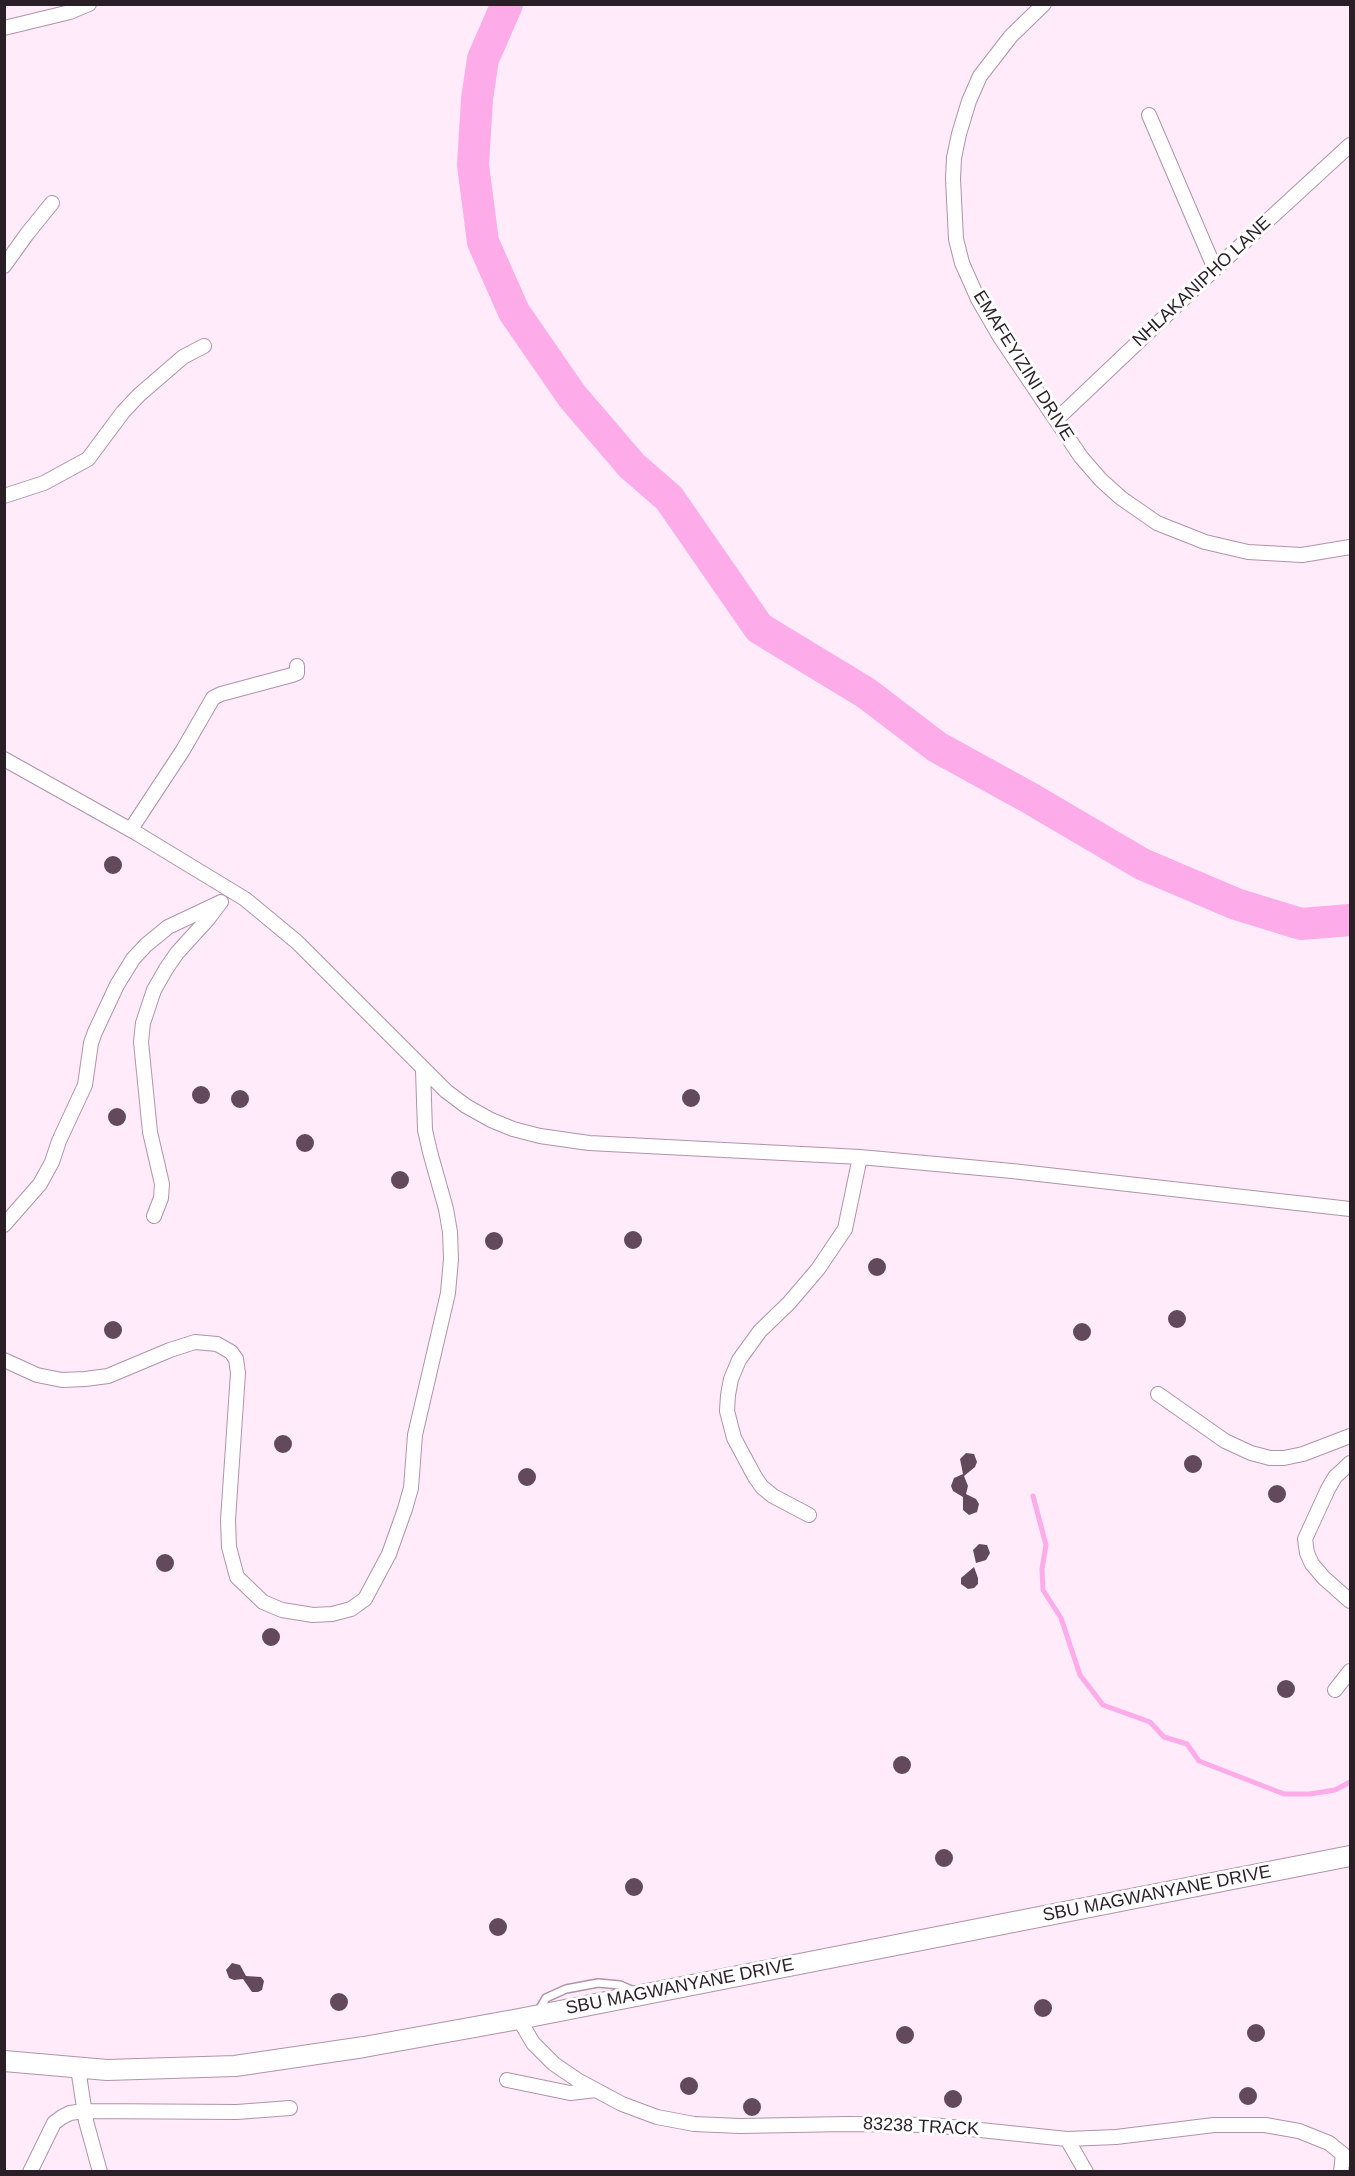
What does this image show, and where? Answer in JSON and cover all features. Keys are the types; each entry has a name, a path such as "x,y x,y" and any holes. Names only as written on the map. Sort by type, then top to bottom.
{"main road":[{"name":"SBU MAGWANYANE DRIVE","path":"4,2061 107,2070 235,2066 364,2047 1350,1856"}],"street":[{"path":"4,28 70,12 89,4"},
{"name":"EMAFEYIZINI DRIVE","path":"1044,4 994,55 980,76 969,101 954,158 953,210 956,239 962,263 978,299 1081,457 1121,498 1157,523 1204,542 1248,552 1302,555 1350,548"},
{"path":"1149,115 1215,269"},
{"name":"NHLAKANIPHO LANE","path":"1056,420 1350,145"},
{"path":"4,266 52,203"},
{"path":"4,496 44,483 88,459 139,394 183,357 204,345"},
{"path":"131,829 183,750 213,698 292,675 297,673 297,666"},
{"path":"4,759 131,829 229,888 267,915 361,1003 423,1070 453,1096 491,1120 513,1129 540,1136 589,1143 860,1157 1012,1171 1350,1209"},
{"path":"154,1216 161,1198 162,1184 150,1132 141,1042 143,1023 154,990 166,969 177,953 215,912 229,888"},
{"path":"4,1225 47,1172 85,1085 94,1032 117,985 133,959 168,927 221,902"},
{"path":"4,1360 37,1375 62,1380 85,1380 108,1376 195,1342 218,1344 231,1352 236,1359 238,1372 228,1520 229,1547 237,1577 263,1602 282,1610 313,1615 332,1614 351,1609 365,1599 389,1554 408,1498 415,1435 448,1293 451,1259 450,1232 425,1130 423,1070"},
{"path":"809,1515 784,1503 762,1487 734,1438 727,1410 728,1395 731,1379 739,1360 760,1331 789,1303 818,1269 841,1237 845,1229 860,1157"},
{"path":"1158,1394 1225,1441 1251,1453 1270,1458 1303,1454 1350,1436"},
{"path":"1350,1463 1335,1477 1305,1539 1307,1553 1312,1564 1350,1601"},
{"path":"1335,1690 1350,1671"},
{"name":"83238 TRACK","path":"528,2017 533,2043 554,2064 622,2104 657,2117 694,2124 740,2126 932,2125 1067,2139 1116,2137 1214,2125 1265,2125 1299,2131 1329,2143 1346,2157"},
{"path":"78,2068 84,2111 98,2166 108,2172"},
{"path":"507,2080 570,2093 596,2090"},
{"path":"30,2172 54,2123 62,2116 84,2111 237,2112 290,2108"},
{"path":"1067,2139 1086,2172"},
{"path":"1341,2172 1346,2157"}],"building":[{"path":"113,856 119,859 122,865 119,871 113,874 107,871 104,865 107,859"},
{"path":"201,1086 207,1089 210,1095 207,1101 201,1104 195,1101 192,1095 195,1089"},
{"path":"691,1089 697,1092 700,1098 697,1104 691,1107 685,1104 682,1098 685,1092"},
{"path":"240,1090 246,1093 249,1099 246,1105 240,1108 234,1105 231,1099 234,1093"},
{"path":"117,1108 123,1111 126,1117 123,1123 117,1126 111,1123 108,1117 111,1111"},
{"path":"305,1134 311,1137 314,1143 311,1149 305,1152 299,1149 296,1143 299,1137"},
{"path":"400,1171 406,1174 409,1180 406,1186 400,1189 394,1186 391,1180 394,1174"},
{"path":"633,1231 639,1234 642,1240 639,1246 633,1249 627,1246 624,1240 627,1234"},
{"path":"494,1232 500,1235 503,1241 500,1247 494,1250 488,1247 485,1241 488,1235"},
{"path":"877,1258 883,1261 886,1267 883,1273 877,1276 871,1273 868,1267 871,1261"},
{"path":"1177,1310 1183,1313 1186,1319 1183,1325 1177,1328 1171,1325 1168,1319 1171,1313"},
{"path":"113,1321 119,1324 122,1330 119,1336 113,1339 107,1336 104,1330 107,1324"},
{"path":"1082,1323 1088,1326 1091,1332 1088,1338 1082,1341 1076,1338 1073,1332 1076,1326"},
{"path":"283,1435 289,1438 292,1444 289,1450 283,1453 277,1450 274,1444 277,1438"},
{"path":"966,1453 974,1454 977,1462 975,1467 964,1476 968,1486 966,1494 976,1499 979,1504 977,1512 969,1515 963,1510 963,1497 953,1491 951,1486 954,1478 963,1474 960,1459"},
{"path":"1193,1455 1199,1458 1202,1464 1199,1470 1193,1473 1187,1470 1184,1464 1187,1458"},
{"path":"527,1468 533,1471 536,1477 533,1483 527,1486 521,1483 518,1477 521,1471"},
{"path":"1277,1485 1283,1488 1286,1494 1283,1500 1277,1503 1271,1500 1268,1494 1271,1488"},
{"path":"979,1544 987,1545 990,1553 986,1560 976,1563 973,1550"},
{"path":"165,1554 171,1557 174,1563 171,1569 165,1572 159,1569 156,1563 159,1557"},
{"path":"974,1567 978,1584 968,1589 961,1584 961,1578"},
{"path":"271,1628 277,1631 280,1637 277,1643 271,1646 265,1643 262,1637 265,1631"},
{"path":"1286,1680 1292,1683 1295,1689 1292,1695 1286,1698 1280,1695 1277,1689 1280,1683"},
{"path":"902,1756 908,1759 911,1765 908,1771 902,1774 896,1771 893,1765 896,1759"},
{"path":"944,1849 950,1852 953,1858 950,1864 944,1867 938,1864 935,1858 938,1852"},
{"path":"634,1878 640,1881 643,1887 640,1893 634,1896 628,1893 625,1887 628,1881"},
{"path":"498,1918 504,1921 507,1927 504,1933 498,1936 492,1933 489,1927 492,1921"},
{"path":"232,1963 240,1965 246,1976 261,1977 264,1981 262,1990 252,1992 243,1979 229,1978 226,1970"},
{"path":"339,1993 345,1996 348,2002 345,2008 339,2011 333,2008 330,2002 333,1996"},
{"path":"1043,1999 1049,2002 1052,2008 1049,2014 1043,2017 1037,2014 1034,2008 1037,2002"},
{"path":"1256,2024 1262,2027 1265,2033 1262,2039 1256,2042 1250,2039 1247,2033 1250,2027"},
{"path":"905,2026 911,2029 914,2035 911,2041 905,2044 899,2041 896,2035 899,2029"},
{"path":"689,2077 695,2080 698,2086 695,2092 689,2095 683,2092 680,2086 683,2080"},
{"path":"1248,2087 1254,2090 1257,2096 1254,2102 1248,2105 1242,2102 1239,2096 1242,2090"},
{"path":"953,2090 959,2093 962,2099 959,2105 953,2108 947,2105 944,2099 947,2093"},
{"path":"752,2098 758,2101 761,2107 758,2113 752,2116 746,2113 743,2107 746,2101"}],"waterway":[{"path":"507,4 483,59 477,99 473,165 483,242 514,312 572,396 632,466 669,498 759,628 866,693 937,747 1142,864 1236,904 1301,924 1350,920"},
{"path":"1033,1496 1046,1545 1042,1569 1043,1590 1061,1618 1080,1675 1103,1705 1150,1722 1164,1737 1187,1744 1199,1761 1284,1794 1310,1794 1335,1790 1350,1782"}]}
